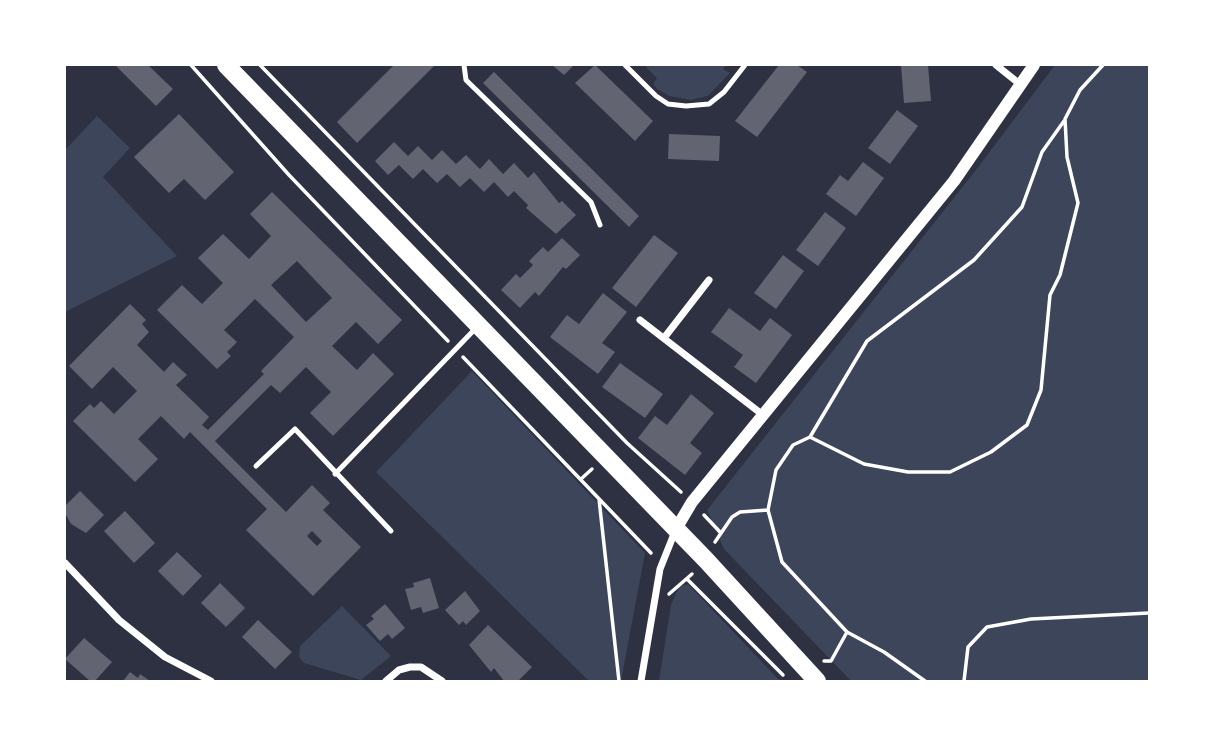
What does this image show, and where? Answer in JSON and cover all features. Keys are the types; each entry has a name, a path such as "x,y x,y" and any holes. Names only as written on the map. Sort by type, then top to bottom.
{"main road":[{"path":"226,65 676,528 817,681"}],"street":[{"path":"996,65 1021,85"},
{"path":"641,681 660,569 676,528 692,502 954,181 1034,65"},
{"path":"664,338 709,280"},
{"path":"640,320 763,415"},
{"path":"65,563 119,620 165,657 211,681"},
{"path":"386,681 399,670 421,667 442,681"}],"lane":[{"path":"464,65 466,80 591,202 600,225"},
{"path":"625,65 656,96 668,104 685,106 709,104 724,92 745,65"},
{"path":"335,474 478,326"},
{"path":"256,466 295,429 391,531"}],"path":[{"path":"191,65 289,175 650,550 660,569 679,587"},
{"path":"260,65 627,443 692,502 720,532"},
{"path":"925,681 884,652 847,632 782,562 768,510 776,470 793,445 810,437 867,341 974,260 1023,207 1042,152 1065,119 1080,90 1103,65"},
{"path":"810,437 863,464 908,472 950,472 991,452 1027,425 1041,390 1050,295 1060,275 1078,203 1067,157 1065,119"},
{"path":"599,497 619,681"},
{"path":"687,579 789,681"},
{"path":"964,681 968,647 987,627 1031,619 1149,613"},
{"path":"831,661 847,632"}],"shaded area":[{"path":"644,65 726,65 723,69 730,73 708,96 691,100 669,96 657,89 653,84 657,78"},
{"path":"1055,65 1149,65 1149,681 851,681 724,549 707,510 979,166"},
{"path":"97,116 130,148 103,177 177,256 65,312 65,150"},
{"path":"472,371 645,553 621,681 589,681 376,472"},
{"path":"688,584 780,681 659,681 671,605 679,587"},
{"path":"342,606 391,656 361,680 304,663 299,657 300,646"}],"building":[{"path":"115,65 148,65 173,89 156,106"},
{"path":"394,65 435,65 357,143 337,122"},
{"path":"552,65 574,65 564,75"},
{"path":"595,65 653,121 635,141 575,83"},
{"path":"779,65 797,65 807,72 757,137 735,121"},
{"path":"901,65 928,65 931,101 904,103"},
{"path":"494,72 639,216 629,227 483,83"},
{"path":"897,110 918,126 890,164 868,148"},
{"path":"179,114 234,172 205,200 184,179 169,193 134,157"},
{"path":"669,134 720,136 719,161 668,159"},
{"path":"394,142 408,156 418,146 432,160 442,150 456,164 466,155 480,169 489,159 503,174 514,163 528,178 534,172 559,203 562,201 576,215 556,234 526,208 528,205 514,191 508,197 494,182 484,192 470,178 460,187 447,174 437,183 423,169 413,179 399,165 388,175 375,161"},
{"path":"863,162 884,178 856,216 826,194 840,175 848,181"},
{"path":"272,192 402,320 378,344 356,322 332,346 357,370 373,353 394,374 333,436 310,413 331,392 306,367 280,393 271,385 215,441 286,512 312,485 330,503 323,510 361,547 313,596 246,530 267,509 190,432 184,439 161,416 138,439 158,459 135,482 73,421 90,404 94,408 101,401 114,414 137,391 113,367 92,389 69,366 130,304 146,320 142,324 149,332 137,345 164,372 173,362 187,375 176,385 209,417 202,425 208,430 264,374 261,371 294,337 255,299 224,330 237,342 227,352 231,356 217,369 157,310 182,285 202,304 223,283 198,258 223,234 249,259 271,236 250,214","holes":["297,261 332,298 306,322 271,285","312,531 322,541 317,546 307,536"]},
{"path":"825,212 846,228 818,266 796,250"},
{"path":"654,235 678,253 636,307 612,288"},
{"path":"562,238 580,255 566,269 563,267 539,296 535,292 520,308 501,290 516,274 520,278 533,265 529,261 543,247 548,252"},
{"path":"783,255 804,271 776,309 754,293"},
{"path":"603,293 627,312 602,343 615,352 598,374 550,337 567,315 579,324"},
{"path":"729,308 760,331 770,318 792,335 756,383 734,367 743,355 711,332"},
{"path":"620,363 663,394 645,418 602,387"},
{"path":"691,394 714,413 690,443 702,453 685,475 638,438 655,416 667,425"},
{"path":"80,491 104,515 86,533 71,524 65,513 65,506"},
{"path":"125,511 155,543 134,563 104,531"},
{"path":"177,552 202,576 183,596 158,571"},
{"path":"430,578 439,608 423,613 421,607 411,610 405,589 414,587 413,583"},
{"path":"220,583 245,608 226,627 201,603"},
{"path":"465,591 480,611 466,625 463,621 459,625 445,610"},
{"path":"385,604 405,628 392,639 388,634 380,641 366,625 374,619 371,616"},
{"path":"258,620 292,652 275,669 242,637"},
{"path":"488,625 532,667 518,681 504,681 494,668 491,672 469,645"},
{"path":"84,638 112,662 95,681 90,681 65,659"},
{"path":"130,672 138,678 140,674 150,681 123,681"}]}
